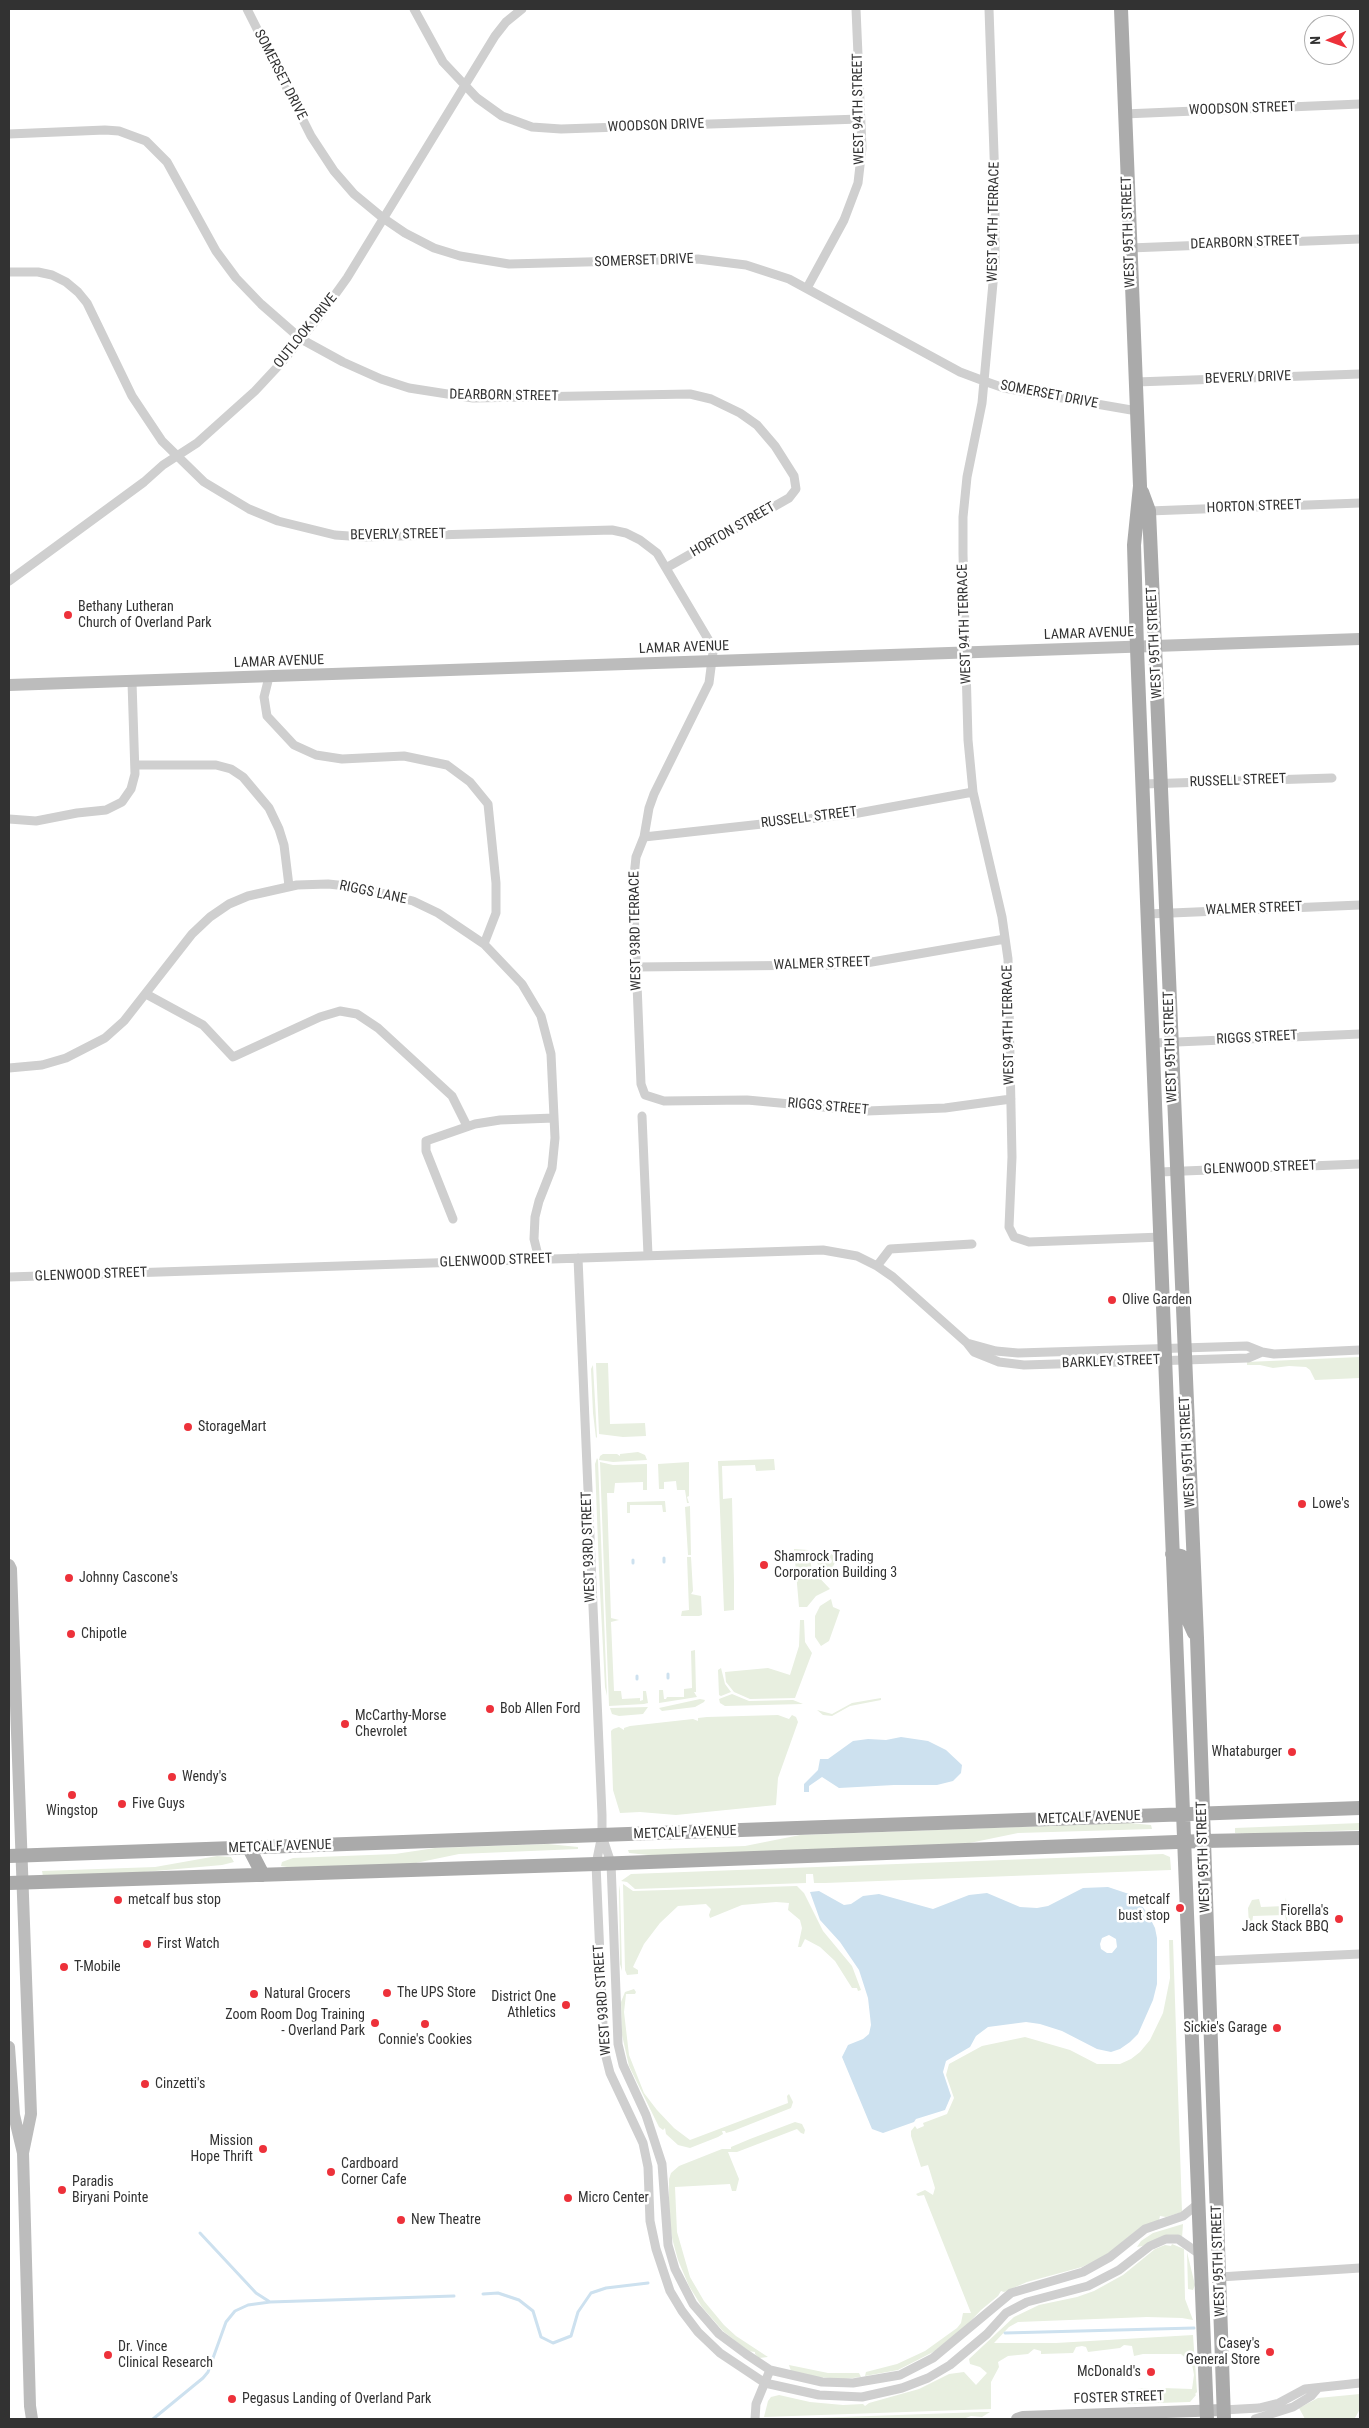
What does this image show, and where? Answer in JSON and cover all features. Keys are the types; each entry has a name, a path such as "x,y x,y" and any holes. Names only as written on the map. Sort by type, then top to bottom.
{"main road":[{"name":"WEST 95TH STREET","path":"1121,9 1140,486 1134,545 1137,648 1162,1237 1172,1554 1206,2414"},
{"name":"WEST 95TH STREET","path":"1140,486 1149,511 1161,783 1197,1638 1224,2414"},
{"path":"1172,1554 1181,1556 1186,1615 1197,1638"},
{"name":"METCALF AVENUE","path":"15,1856 1360,1808"},
{"name":"METCALF AVENUE","path":"16,1883 611,1864 1204,1841 1360,1838"},
{"path":"249,1848 263,1875"},
{"path":"248,1876 249,1848"}],"street":[{"name":"SOMERSET DRIVE","path":"247,9 318,150 354,194 404,233 434,248 484,261 508,264 720,260 777,274 807,288 960,372 984,381 1004,388 1137,411"},
{"name":"WOODSON DRIVE","path":"414,9 438,54 464,85 477,98 515,123 550,129 860,119"},
{"name":"OUTLOOK DRIVE","path":"9,581 204,437 255,391 301,339 347,278 495,36 506,22 522,9"},
{"name":"WEST 94TH STREET","path":"807,288 844,220 858,183 861,161 856,9"},
{"name":"WEST 94TH TERRACE","path":"989,9 996,214 992,298 982,403 967,477 963,517 966,654 973,792 1002,917 1008,975 1012,1156 1009,1227 1014,1237 1029,1242 1162,1237"},
{"name":"WOODSON STREET","path":"1124,114 1360,104"},
{"name":"DEARBORN STREET","path":"9,134 106,130 119,131 146,142 167,162 212,245 236,278 261,304 301,339 343,362 381,379 439,394 473,398 513,399 669,393 690,394 711,399 736,410 757,425 776,446 794,476 796,489"},
{"name":"DEARBORN STREET","path":"1130,248 1360,239"},
{"name":"BEVERLY STREET","path":"9,272 38,272 52,275 66,282 78,292 88,303 132,396 162,441 204,482 223,495 278,521 311,531 364,537 612,530 626,533 644,542 657,553 708,639 713,652 713,663"},
{"name":"BEVERLY DRIVE","path":"1136,382 1360,374"},
{"name":"HORTON STREET","path":"666,568 789,498 796,489"},
{"name":"HORTON STREET","path":"1149,511 1360,503"},
{"name":"LAMAR AVENUE","path":"9,685 713,663 1360,639"},
{"name":"WEST 93RD TERRACE","path":"646,1095 641,1084 636,967 633,886 636,857 644,837 649,808 654,794 709,683 713,663"},
{"path":"269,677 264,697 267,716 294,745 316,755 342,759 404,756 447,765 470,782 488,804 496,883 496,913 484,944"},
{"path":"9,819 36,821 77,812 106,810 117,805 132,789 136,765 132,682"},
{"path":"136,765 216,765 231,770 243,777 269,808 279,829 284,846 289,886"},
{"name":"RUSSELL STREET","path":"1144,784 1332,778"},
{"name":"RUSSELL STREET","path":"644,837 853,814 973,792"},
{"name":"RIGGS LANE","path":"9,1068 42,1065 66,1058 86,1050 105,1038 124,1021 192,934 210,917 229,904 248,896 289,886 328,884 357,887 388,894 438,913 484,944 522,984 541,1016 551,1054 555,1150 552,1168 535,1217 534,1239 540,1259"},
{"name":"WALMER STREET","path":"1148,914 1360,905"},
{"name":"WALMER STREET","path":"636,967 827,966 866,963 1005,940"},
{"path":"146,994 203,1026 233,1057 320,1017 340,1011 357,1014 378,1028 452,1096 467,1126"},
{"name":"RIGGS STREET","path":"1154,1043 1360,1034"},
{"name":"RIGGS STREET","path":"646,1095 664,1100 747,1100 867,1110 937,1108 1011,1098"},
{"path":"642,1116 648,1255"},
{"path":"453,1219 426,1151 426,1140 467,1126 500,1120 554,1118"},
{"name":"GLENWOOD STREET","path":"1159,1172 1360,1164"},
{"path":"877,1266 890,1249 972,1244"},
{"name":"GLENWOOD STREET","path":"9,1278 823,1250 857,1256 877,1266"},
{"name":"WEST 93RD STREET","path":"578,1258 602,1835 596,1864 604,2049 610,2073 643,2143 648,2167 650,2221 657,2255 670,2291 682,2311 698,2332 720,2353 765,2383 794,2391 843,2397 882,2394 928,2378 950,2365 987,2334 1006,2313 1027,2302 1088,2286 1127,2264 1150,2246 1166,2239 1178,2239 1201,2255"},
{"name":"BARKLEY STREET","path":"877,1266 893,1277 967,1343 1010,1353 1184,1354 1248,1358 1262,1352 1274,1354 1360,1350"},
{"path":"9,1565 11,1570 11,1652 17,1714 16,1883 31,2114 22,2153"},
{"path":"9,1689 9,1700 17,1714"},
{"name":"WEST 93RD STREET","path":"602,1835 611,1864 618,2044 623,2066 646,2115 662,2164 665,2219 670,2251 683,2286 693,2304 705,2319 732,2345 770,2370 806,2379 839,2383 869,2381 900,2375 933,2358 1011,2293 1026,2287 1083,2272 1117,2251 1145,2229 1183,2216 1199,2203"},
{"path":"1207,1961 1360,1954"},
{"path":"9,2047 14,2115 22,2153 30,2406 32,2419"},
{"path":"657,2255 670,2251"},
{"path":"1117,2251 1127,2264"},
{"path":"1220,2277 1360,2268"},
{"path":"755,2419 756,2404 770,2370"},
{"path":"1224,2414 1279,2403 1305,2390 1360,2383"},
{"path":"1256,2419 1293,2407 1312,2396 1317,2389"},
{"name":"FOSTER STREET","path":"1017,2419 1023,2417 1224,2414"}],"green space":[{"path":"1360,1357 1360,1378 1315,1380 1310,1370 1306,1367 1289,1366 1273,1368 1247,1365 1247,1362"},
{"path":"596,1363 608,1363 610,1424 645,1423 646,1436 623,1437 599,1434"},
{"path":"593,1365 597,1437 596,1438 591,1369"},
{"path":"638,1452 645,1455 647,1460 613,1462 599,1460 603,1454 617,1454 620,1456 620,1454"},
{"path":"597,1458 607,1696 599,1571 595,1464"},
{"path":"774,1459 775,1470 756,1471 755,1465 722,1466 723,1499 732,1498 734,1582 734,1610 724,1611 718,1461"},
{"path":"600,1462 613,1465 647,1464 647,1490 643,1490 643,1482 615,1483 614,1493 607,1493 611,1618 619,1620 611,1622 614,1691 621,1691 622,1699 640,1698 640,1701 643,1700 643,1691 646,1691 648,1703 644,1704 609,1706"},
{"path":"689,1462 689,1496 687,1497 689,1503 687,1503 685,1490 677,1490 676,1481 664,1482 664,1489 659,1489 658,1464"},
{"path":"665,1501 666,1512 663,1512 662,1505 630,1505 630,1513 627,1513 627,1502"},
{"path":"690,1506 691,1555 688,1555 685,1507"},
{"path":"794,1549 808,1550 812,1570 830,1589 816,1596 807,1607 799,1607"},
{"path":"826,1552 832,1555 835,1561 832,1567 826,1570 820,1567 817,1561 820,1555"},
{"path":"687,1557 691,1557 693,1591 691,1594 701,1596 702,1615 699,1616 681,1616 682,1611 689,1610"},
{"path":"831,1599 833,1607 840,1610 829,1641 821,1646 815,1637 815,1616 820,1606"},
{"path":"800,1620 804,1620 805,1642 812,1653 795,1698 750,1699 734,1692 726,1682 725,1672 768,1668 790,1675 799,1646"},
{"path":"695,1650 696,1692 694,1692 697,1697 659,1703 659,1690 663,1690 664,1699 666,1699 667,1697 684,1697 684,1689 692,1688 691,1651"},
{"path":"721,1668 725,1684 731,1692 721,1696 719,1695 718,1670"},
{"path":"732,1694 749,1701 793,1700 803,1704 725,1706 720,1703 719,1699"},
{"path":"881,1698 881,1700 850,1706 832,1716 823,1715 817,1710 832,1714 852,1703"},
{"path":"700,1699 705,1700 695,1707 662,1711 659,1708"},
{"path":"648,1707 643,1714 619,1716 612,1714 610,1708"},
{"path":"778,1715 789,1719 792,1715 796,1717 798,1722 778,1778 776,1805 676,1815 640,1812 620,1813 613,1790 611,1731 613,1729 619,1727 624,1730 624,1728 630,1726 693,1719 698,1721 698,1718 707,1717"},
{"path":"1129,1823 1151,1825 1152,1829 1018,1833 960,1845 658,1856 629,1853 628,1850 745,1846 800,1835"},
{"path":"1360,1823 1360,1830 1235,1833 1235,1828"},
{"path":"548,1844 578,1847 578,1849 459,1854 406,1865 293,1868 281,1866 282,1862 293,1858 395,1854 435,1848"},
{"path":"1163,1854 1170,1857 1171,1870 825,1883 814,1883 813,1874 806,1874 806,1883 635,1889 627,1882 621,1881 631,1874"},
{"path":"217,1856 231,1857 234,1862 222,1865 122,1874 43,1876 42,1871 155,1867"},
{"path":"623,1884 633,1891 797,1886 804,1893 823,1931 852,1966 861,1990 858,1991 857,1988 852,1988 835,1961 820,1947 805,1939 801,1947 798,1947 802,1928 800,1920 788,1910 789,1903 776,1902 742,1905 710,1918 711,1909 706,1904 678,1906 660,1923 644,1944 633,1967 638,1970 638,1974 627,1975 625,1970"},
{"path":"619,1885 620,1891 622,1971 620,1964"},
{"path":"1286,1897 1287,1924 1285,1915 1253,1916 1252,1924 1249,1924 1248,1908 1252,1900 1259,1899 1261,1907 1285,1906"},
{"path":"1169,1940 1173,1940 1182,2212 1166,2217 1160,2216 1159,2220 1137,2230 1107,2255 1082,2267 1027,2282 1004,2292 1001,2291 964,2328 935,2351 898,2370 865,2376 866,2372 897,2364 925,2351 957,2328 961,2323 963,2313 971,2313 924,2195 918,2196 916,2194 925,2190 933,2195 935,2188 928,2165 921,2167 911,2131 915,2126 917,2129 924,2126 923,2123 947,2114 954,2098 946,2075 949,2064 982,2046 1025,2037 1070,2050 1097,2064 1120,2064 1131,2059 1150,2040 1163,2013 1170,1978"},
{"path":"634,1989 635,1994 626,1994 624,2012 629,2055 644,2093 674,2128 690,2140 788,2103 787,2096 789,2094 793,2102 791,2108 733,2131 726,2133 722,2131 723,2134 718,2137 690,2148 678,2145 666,2134 665,2128 663,2130 659,2127 629,2066 622,2035 621,2002 625,1992"},
{"path":"795,2122 802,2124 805,2130 804,2134 797,2129 737,2152 728,2152 739,2179 736,2191 732,2191 730,2184 675,2187 677,2232 690,2277 704,2301 724,2325 736,2336 768,2357 759,2358 755,2352 748,2351 723,2331 702,2307 689,2286 678,2260 672,2238 669,2214 669,2179 671,2173 679,2166 722,2149 731,2149 731,2147"},
{"path":"1183,2224 1182,2238 1137,2247 1141,2241 1153,2233"},
{"path":"1172,2244 1184,2249 1185,2299 1193,2320 1147,2317 1018,2322 1009,2327 994,2343 1056,2343 1193,2335 1197,2392 1190,2402 1127,2404 1126,2395 1135,2393 1136,2389 1149,2388 1155,2392 1162,2388 1192,2389 1194,2375 1192,2364 1181,2354 1143,2354 1134,2356 1132,2346 1124,2345 1120,2348 1088,2352 1086,2347 1082,2346 1076,2347 1073,2353 1041,2354 1041,2351 1034,2349 1028,2354 1008,2356 998,2362 999,2367 991,2382 991,2409 764,2417 768,2401 771,2397 779,2395 810,2402 843,2405 863,2404 865,2406 869,2403 919,2389 949,2374 964,2372 976,2385 987,2373 980,2367 970,2364 969,2359 1014,2317 1039,2305 1077,2297 1094,2291 1123,2275 1155,2249 1165,2245 1171,2246"},
{"path":"1187,2252 1195,2285 1193,2290 1188,2289"},
{"path":"789,2365 828,2373 859,2373 861,2377 844,2379 815,2377 791,2371"},
{"path":"1360,2394 1360,2409 1355,2418 1305,2419 1299,2408 1318,2398"},
{"path":"990,2412 982,2417 971,2416 963,2419 787,2419"}],"water":[{"path":"901,1737 928,1741 946,1750 962,1765 961,1773 953,1781 937,1785 839,1788 822,1777 809,1786 809,1792 804,1792 804,1784 818,1770 820,1759 828,1759 853,1741 868,1739 886,1740"},
{"path":"1108,1887 1129,1894 1138,1901 1148,1914 1155,1928 1157,1938 1157,1984 1153,2000 1138,2034 1120,2049 1111,2052 1097,2049 1062,2031 1040,2024 1026,2022 988,2027 976,2036 970,2047 946,2061 943,2072 951,2096 945,2110 916,2119 914,2122 883,2133 872,2129 842,2057 848,2045 863,2039 869,2034 871,2025 868,1998 859,1970 840,1942 820,1920 810,1892 819,1891 844,1905 851,1904 863,1896 879,1894 933,1909 969,1895 987,1893 1020,1907 1037,1908 1048,1906 1083,1888","holes":["1109,1935 1116,1939 1117,1947 1112,1953 1107,1953 1101,1949 1102,1938"]}],"waterway":[{"path":"200,2233 256,2293 270,2302"},
{"path":"483,2294 498,2293 519,2300 533,2311 541,2337 553,2343 571,2336 578,2312 591,2293 606,2288 648,2283"},
{"path":"153,2419 203,2378 208,2372 226,2322 235,2311 248,2305 270,2302 454,2296"},
{"path":"1005,2333 1194,2328"}],"place":[{"name":"Bethany Lutheran Church of Overland Park","path":"68,615"},
{"name":"Olive Garden","path":"1112,1300"},
{"name":"StorageMart","path":"188,1427"},
{"name":"Lowe's","path":"1302,1504"},
{"name":"Shamrock Trading Corporation Building 3","path":"764,1565"},
{"name":"Johnny Cascone's","path":"69,1578"},
{"name":"Chipotle","path":"71,1634"},
{"name":"Bob Allen Ford","path":"490,1709"},
{"name":"McCarthy-Morse Chevrolet","path":"345,1724"},
{"name":"Whataburger","path":"1292,1752"},
{"name":"Wendy's","path":"172,1777"},
{"name":"Wingstop","path":"72,1795"},
{"name":"Five Guys","path":"122,1804"},
{"name":"metcalf bus stop","path":"118,1900"},
{"name":"metcalf bust stop","path":"1180,1908"},
{"name":"Fiorella's Jack Stack BBQ","path":"1339,1919"},
{"name":"First Watch","path":"147,1944"},
{"name":"T-Mobile","path":"64,1967"},
{"name":"The UPS Store","path":"387,1993"},
{"name":"Natural Grocers","path":"254,1994"},
{"name":"District One Athletics","path":"566,2005"},
{"name":"Zoom Room Dog Training - Overland Park","path":"375,2023"},
{"name":"Connie's Cookies","path":"425,2024"},
{"name":"Sickie's Garage","path":"1277,2028"},
{"name":"Cinzetti's","path":"145,2084"},
{"name":"Mission Hope Thrift","path":"263,2149"},
{"name":"Cardboard Corner Cafe","path":"331,2172"},
{"name":"Paradis Biryani Pointe","path":"62,2190"},
{"name":"Micro Center","path":"568,2198"},
{"name":"New Theatre","path":"401,2220"},
{"name":"Casey's General Store","path":"1270,2352"},
{"name":"Dr. Vince Clinical Research","path":"108,2355"},
{"name":"McDonald's","path":"1151,2372"},
{"name":"Pegasus Landing of Overland Park","path":"232,2399"}]}
